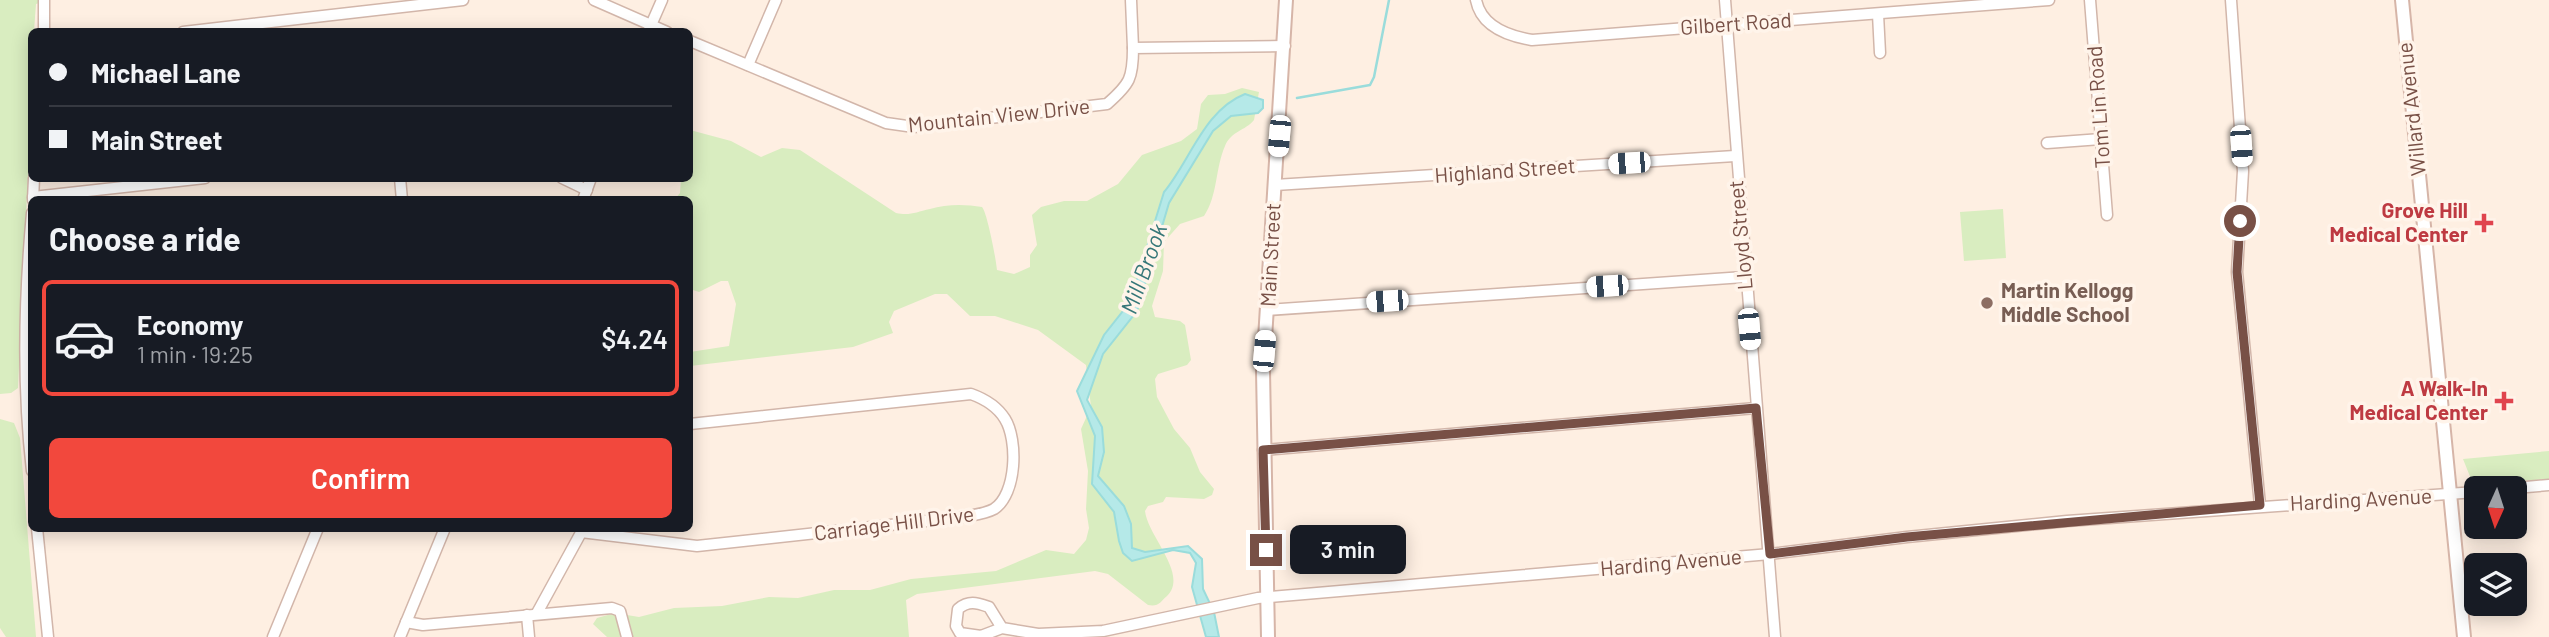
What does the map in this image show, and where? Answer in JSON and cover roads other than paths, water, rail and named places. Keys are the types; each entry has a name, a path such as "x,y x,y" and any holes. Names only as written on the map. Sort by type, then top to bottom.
{"main road":[{"name":"Main Street","path":"1268,637 1263,371 1286,0"},
{"name":"Willard Avenue","path":"2402,0 2464,637"}],"street":[{"path":"44,0 44,28"},
{"path":"218,28 463,0"},
{"path":"594,0 650,28 662,0"},
{"path":"748,65 776,0"},
{"name":"Mountain View Drive","path":"693,42 886,124 914,127 1107,104 1125,87 1133,72 1132,0"},
{"name":"Lloyd Street","path":"1725,0 1744,277 1770,554 1775,637"},
{"name":"Gilbert Road","path":"1476,3 1500,31 1532,40 2049,0"},
{"name":"Tom Lin Road","path":"2090,0 2107,215"},
{"path":"2231,0 2243,171 2237,272 2260,505"},
{"path":"1878,14 1880,52"},
{"path":"1133,48 1285,46"},
{"path":"2047,142 2101,139"},
{"name":"Highland Street","path":"1275,185 1735,156"},
{"path":"50,196 171,182"},
{"path":"567,182 585,195"},
{"path":"28,255 25,286 28,355 23,391 28,435"},
{"path":"1268,310 1744,277"},
{"name":"Carriage Hill Drive","path":"590,532 697,546 963,517 995,508 1005,498 1014,474 1007,421 984,399 971,394 693,424"},
{"path":"1263,450 1756,408"},
{"path":"2527,487 2549,485"},
{"name":"Harding Avenue","path":"1002,628 1038,634 1103,631 1267,597 1770,554 1920,535 2260,505 2464,493"},
{"path":"37,532 48,637"},
{"path":"273,637 316,532"},
{"path":"400,637 443,532"},
{"name":"Carriage Hill Drive","path":"532,614 581,532"},
{"path":"975,602 989,607 1002,628 981,636 960,633 956,626 958,608 964,603 975,602"},
{"path":"406,622 423,625 612,608 620,611 627,637"},
{"path":"529,637 532,614"}],"water":[{"path":"1245,94 1263,100 1263,108 1258,113 1231,116 1213,131 1169,203 1137,311 1103,354 1087,400 1102,427 1104,452 1098,476 1124,506 1131,524 1132,548 1145,552 1188,546 1202,559 1203,589 1214,612 1219,637 1206,637 1192,587 1196,563 1190,553 1173,550 1132,561 1123,553 1114,512 1092,484 1095,436 1077,391 1104,335 1130,302 1164,192 1208,124 1231,102"}],"waterway":[{"name":"Mill Brook","path":"1297,98 1370,85 1374,77 1389,0"}],"place":[{"name":"Grove Hill Medical Center","path":"2484,223"},
{"name":"Martin Kellogg Middle School","path":"1987,303"},
{"name":"A Walk-In Medical Center","path":"2504,401"}]}
